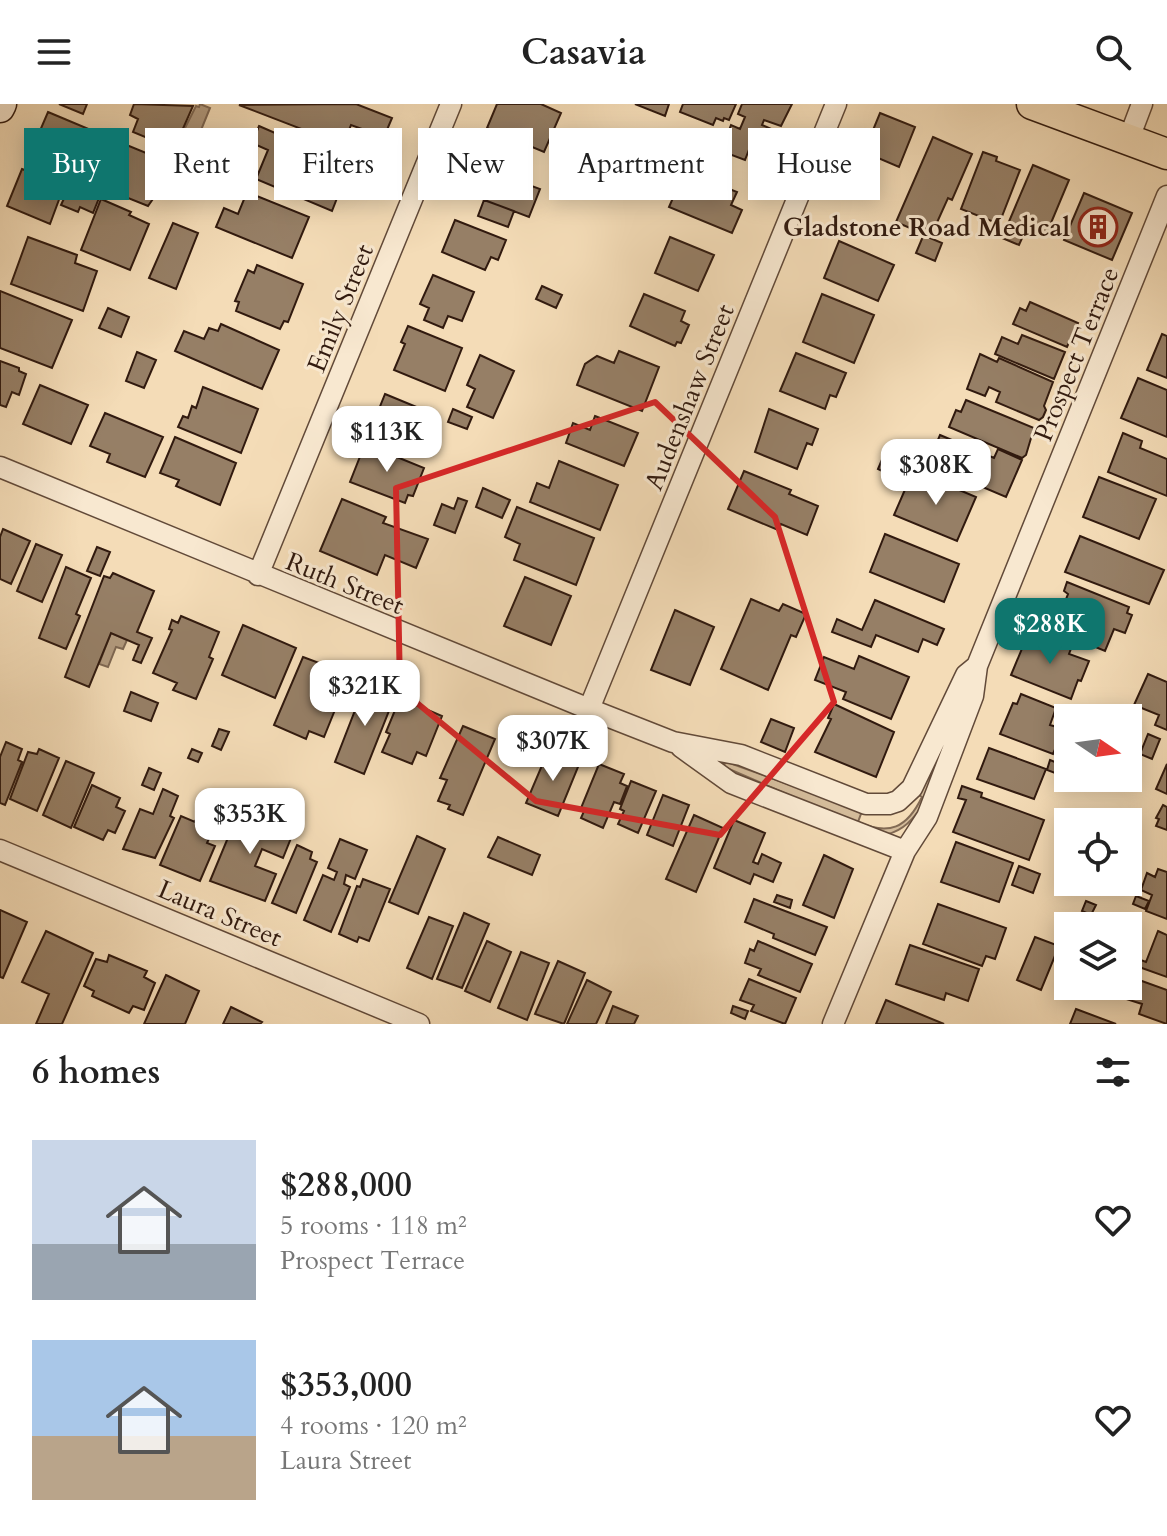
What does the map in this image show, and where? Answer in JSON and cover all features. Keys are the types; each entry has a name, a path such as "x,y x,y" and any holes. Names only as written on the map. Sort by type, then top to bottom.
{"main road":[{"path":"1032,104 1167,154"}],"street":[{"name":"Emily Street","path":"258,575 451,104"},
{"name":"Audenshaw Street","path":"589,709 836,104"},
{"path":"1128,141 1142,104"},
{"name":"Prospect Terrace","path":"833,1024 905,851 927,817 973,696 977,666 1167,196"},
{"name":"Ruth Street","path":"0,467 673,742 741,755 866,804 889,804"},
{"name":"Prospect Terrace","path":"889,804 898,801 912,788 966,675 977,666"},
{"name":"Ruth Street","path":"673,742 731,783 905,851"},
{"name":"Laura Street","path":"0,850 419,1024"}],"highlighted area":[{"path":"655,402 775,517 834,702 720,835 536,801 400,689 396,488"}],"shaded area":[{"path":"200,104 210,108 202,128 185,128 196,106"},
{"path":"111,633 127,640 123,649 116,647 108,667 99,664"},
{"path":"947,734 950,738 918,811 896,831 882,835 722,766 727,762 862,811 858,822 888,828 903,822 916,808 922,797 916,793"}],"building":[{"path":"59,104 87,104 83,114"},
{"path":"134,104 193,106 183,128 145,128 145,137 133,132 138,119 130,115"},
{"path":"356,104 392,118 388,128 351,125 350,128 299,128 239,105"},
{"path":"497,104 541,104 561,113 554,128 549,128 549,141 544,152 533,147 533,128 487,128"},
{"path":"635,104 669,104 665,116"},
{"path":"683,104 736,104 729,120 716,118 713,125 680,112"},
{"path":"742,104 792,104 781,126 764,120 762,125 769,128 748,128 745,160 732,155 730,128 731,125 740,129 745,117 738,114"},
{"path":"48,112 86,128 41,128"},
{"path":"880,113 915,127 899,167 880,159 880,128 874,128"},
{"path":"259,126 274,133 274,187 258,180 268,150 258,146"},
{"path":"933,137 972,154 952,200 948,198 930,238 942,243 935,261 916,253 924,234 896,222"},
{"path":"129,146 145,152 145,200 152,200 148,206 129,198"},
{"path":"983,152 997,157 996,161 1020,170 999,224 961,209"},
{"path":"1033,165 1069,180 1046,235 1027,227 1019,245 1002,238"},
{"path":"22,169 24,200 59,200 50,224 7,206"},
{"path":"533,186 540,189 529,217 485,200 533,200"},
{"path":"732,190 737,192 731,205 742,210 732,233 669,207 672,200 732,200"},
{"name":"Gladstone Road Medical","path":"1084,193 1132,213 1112,260 1064,240"},
{"path":"258,196 309,217 292,258 216,227 224,208 238,214 244,200 258,200"},
{"path":"63,200 98,200 93,213 80,207 78,212 61,205"},
{"path":"101,200 131,212 129,215 149,224 130,270 81,250"},
{"path":"306,200 336,200 332,211"},
{"path":"484,200 514,211 508,227 478,216"},
{"path":"455,220 506,240 498,260 491,257 485,270 442,252"},
{"path":"173,223 198,233 176,289 149,278"},
{"path":"28,237 77,255 75,263 97,271 83,311 11,284"},
{"path":"670,237 714,255 698,291 655,273"},
{"path":"839,241 894,265 878,301 824,278"},
{"path":"257,265 303,284 288,322 284,321 280,329 236,311 239,302 235,301 248,270 254,273"},
{"path":"433,275 474,292 462,321 448,316 443,328 424,320 429,308 420,304"},
{"path":"542,286 562,295 556,308 536,299"},
{"path":"0,291 72,320 52,368 0,348"},
{"path":"644,294 685,311 681,321 689,325 681,343 677,342 675,346 630,326"},
{"path":"822,294 874,315 854,363 803,342"},
{"path":"1030,302 1078,323 1067,347 1013,324 1020,308 1026,311"},
{"path":"108,308 129,317 121,337 99,328"},
{"path":"221,324 279,350 262,389 175,351 184,331 204,339 209,328 218,331"},
{"path":"408,326 462,348 445,391 394,370 405,344 401,342"},
{"path":"1162,334 1167,336 1167,378 1147,370"},
{"path":"1022,335 1065,352 1054,379 995,354 1002,337 1018,344"},
{"path":"619,351 659,367 642,411 577,385 585,364 597,356 614,363"},
{"path":"137,352 156,360 144,388 126,381"},
{"path":"796,353 846,373 836,397 830,395 825,409 780,391"},
{"path":"980,354 997,362 999,358 1053,382 1043,417 1039,420 996,402 1000,392 989,387 985,396 967,389"},
{"path":"480,355 514,371 493,418 467,407 475,389 467,385"},
{"path":"0,361 26,374 19,395 12,392 6,407 0,405"},
{"path":"1138,378 1167,390 1167,437 1121,418"},
{"path":"40,385 88,405 71,444 23,424"},
{"path":"203,387 258,409 241,453 178,427 183,416 188,418 192,406 196,408"},
{"path":"385,394 436,415 432,438 421,433 413,453 369,434"},
{"path":"966,400 1034,428 1026,455 1022,458 949,427 956,410 961,412"},
{"path":"453,409 472,417 467,429 448,422"},
{"path":"769,409 818,429 812,445 807,443 797,469 755,452"},
{"path":"105,413 163,437 145,477 107,462 110,454 90,446"},
{"path":"595,416 638,433 624,466 566,443 573,423 590,430"},
{"path":"1123,433 1142,441 1140,448 1167,459 1167,496 1108,472"},
{"path":"940,435 994,458 998,449 1022,460 1006,497 933,466 940,451 934,449"},
{"path":"175,437 236,463 220,505 176,486 179,480 160,473"},
{"path":"365,444 424,468 413,496 408,495 405,503 350,482"},
{"path":"886,450 908,460 899,479 878,469"},
{"path":"559,461 618,485 600,530 530,502 537,483 549,488"},
{"path":"744,471 791,490 789,494 818,506 807,535 781,524 778,530 728,509"},
{"path":"919,473 976,497 957,541 894,515 907,485 912,488"},
{"path":"1099,477 1156,499 1139,539 1083,517"},
{"path":"483,488 510,500 502,518 476,507"},
{"path":"458,498 467,501 455,533 434,525 442,504 454,509"},
{"path":"342,499 386,517 383,523 428,539 416,568 385,555 377,575 320,551"},
{"path":"517,507 594,538 576,585 514,560 520,544 505,537"},
{"path":"3,529 30,541 11,584 0,579 0,537"},
{"path":"885,534 959,564 944,602 870,572"},
{"path":"1080,536 1164,570 1149,604 1065,572"},
{"path":"36,544 62,555 42,602 17,591"},
{"path":"97,547 110,552 100,576 87,571"},
{"path":"66,567 91,578 66,649 39,638"},
{"path":"113,573 154,591 137,632 152,638 141,663 133,660 139,645 111,633 89,687 65,677 104,576 110,578"},
{"path":"525,577 571,596 551,645 504,626"},
{"path":"1067,582 1129,607 1127,613 1132,615 1125,633 1114,629 1105,651 1054,630 1068,594 1064,591"},
{"path":"751,599 779,611 783,604 806,614 796,637 791,635 768,690 721,669"},
{"path":"875,600 944,629 937,645 923,639 918,652 876,635 871,647 832,632 837,619 862,630"},
{"path":"675,610 714,627 690,685 651,670"},
{"path":"1031,615 1050,623 1046,633 1027,626"},
{"path":"181,616 219,632 209,657 213,659 196,699 173,690 177,683 153,673 172,630 169,629 172,620 178,623"},
{"path":"243,625 296,648 275,698 222,675"},
{"path":"1045,635 1072,646 1069,654 1089,661 1071,699 1011,675 1026,639 1041,644"},
{"path":"859,656 909,677 891,719 843,699 846,692 815,680 824,657 854,669"},
{"path":"303,657 322,664 320,669 347,680 324,737 309,731 306,739 274,725"},
{"path":"1148,674 1167,682 1167,730 1155,725 1159,715 1142,708 1142,704 1134,704"},
{"path":"366,682 396,693 364,774 335,762"},
{"path":"131,692 158,703 151,721 124,711"},
{"path":"1021,694 1054,707 1050,725 1054,726 1053,754 1000,734 1013,703 1017,704"},
{"path":"400,698 442,716 426,756 417,752 412,764 382,752 390,734 386,732"},
{"path":"834,704 894,732 876,777 815,752 831,719 828,718"},
{"path":"771,719 794,728 785,752 761,742"},
{"path":"463,726 495,739 463,815 438,801 447,780 440,778"},
{"path":"219,729 229,732 221,750 212,746"},
{"path":"1148,734 1160,739 1152,759 1142,755"},
{"path":"6,742 22,749 18,760 22,762 5,805 0,803 0,757"},
{"path":"989,748 1046,769 1034,799 977,779"},
{"path":"39,749 59,758 37,811 10,799 28,752 37,754"},
{"path":"192,749 202,753 198,762 188,758"},
{"path":"549,749 580,762 558,816 526,803"},
{"path":"1050,760 1054,762 1054,773 1047,770"},
{"path":"66,761 94,773 71,828 43,815"},
{"path":"599,764 624,774 620,783 627,786 620,804 614,802 603,828 581,818 585,809 581,808"},
{"path":"1167,764 1167,794 1156,789"},
{"path":"149,768 161,773 154,790 142,785"},
{"path":"631,781 656,791 638,833 618,824 624,811 620,809"},
{"path":"92,785 120,798 116,807 125,811 115,833 108,830 103,840 74,827"},
{"path":"962,786 982,793 981,797 1044,820 1029,860 953,832 966,800 958,798"},
{"path":"163,789 178,796 170,816 174,818 155,858 123,849 140,809 153,814"},
{"path":"663,795 689,805 673,846 647,835"},
{"path":"1163,805 1167,807 1167,830 1156,826 1159,819 1156,818"},
{"path":"239,811 293,833 283,858 262,849 255,866 276,874 265,901 210,881"},
{"path":"198,814 206,817 204,822 214,827 207,843 215,846 200,881 160,865 181,816 195,822"},
{"path":"694,815 723,828 696,892 666,879"},
{"path":"734,820 765,833 753,862 758,864 762,854 781,863 773,882 754,874 750,884 714,868"},
{"path":"417,836 445,849 418,914 389,902"},
{"path":"498,837 540,855 532,875 488,857"},
{"path":"340,839 367,850 355,879 346,875 344,884 350,887 331,932 304,920 323,875 334,880 337,872 328,868"},
{"path":"956,842 1013,863 999,902 941,882"},
{"path":"297,845 312,852 310,859 317,862 296,913 272,903"},
{"path":"824,855 853,869 834,918 803,905"},
{"path":"1019,866 1040,874 1033,893 1012,885"},
{"path":"1158,869 1167,872 1167,919 1146,911 1152,895 1142,890 1142,887 1147,873 1155,877"},
{"path":"363,879 390,889 369,941 359,937 357,942 339,934 357,886 360,887"},
{"path":"777,895 792,900 790,908 774,902"},
{"path":"1136,896 1149,901 1145,909 1133,904"},
{"path":"754,899 827,927 815,955 773,938 774,934 745,922"},
{"path":"1086,901 1096,905 1092,912 1082,911"},
{"path":"938,904 1006,928 995,959 986,956 982,966 923,944"},
{"path":"0,910 27,922 3,978 0,977"},
{"path":"464,913 489,924 462,988 437,979"},
{"path":"429,917 453,926 432,979 407,968"},
{"path":"46,931 93,953 62,1024 36,1024 49,994 22,982"},
{"path":"1158,931 1167,935 1167,977 1142,968 1142,960 1146,962"},
{"path":"1035,937 1054,944 1054,958 1041,990 1017,980"},
{"path":"487,941 511,952 490,1002 465,991"},
{"path":"758,941 812,964 800,992 758,975 761,969 745,963 750,949 754,951"},
{"path":"910,945 979,969 968,1001 946,993 944,1000 896,984"},
{"path":"521,952 549,963 527,1020 498,1008"},
{"path":"109,955 147,971 144,977 155,983 144,1010 133,1006 129,1013 92,996 94,991 84,986 96,959 107,962"},
{"path":"558,961 585,973 564,1024 535,1014"},
{"path":"166,975 199,991 185,1024 144,1024"},
{"path":"749,979 796,998 785,1024 751,1011 754,1005 740,1000"},
{"path":"587,980 611,992 596,1024 567,1024"},
{"path":"1142,981 1167,990 1167,1024 1139,1014 1142,1004 1129,1000 1142,1000"},
{"path":"886,1000 944,1024 876,1024"},
{"path":"613,1006 638,1016 634,1024 606,1024"},
{"path":"733,1006 748,1011 745,1019 731,1013"},
{"path":"231,1007 262,1022 223,1024"},
{"path":"1076,1009 1116,1024 1070,1024"}],"place":[{"name":"Gladstone Road Medical","path":"1098,227"}]}
